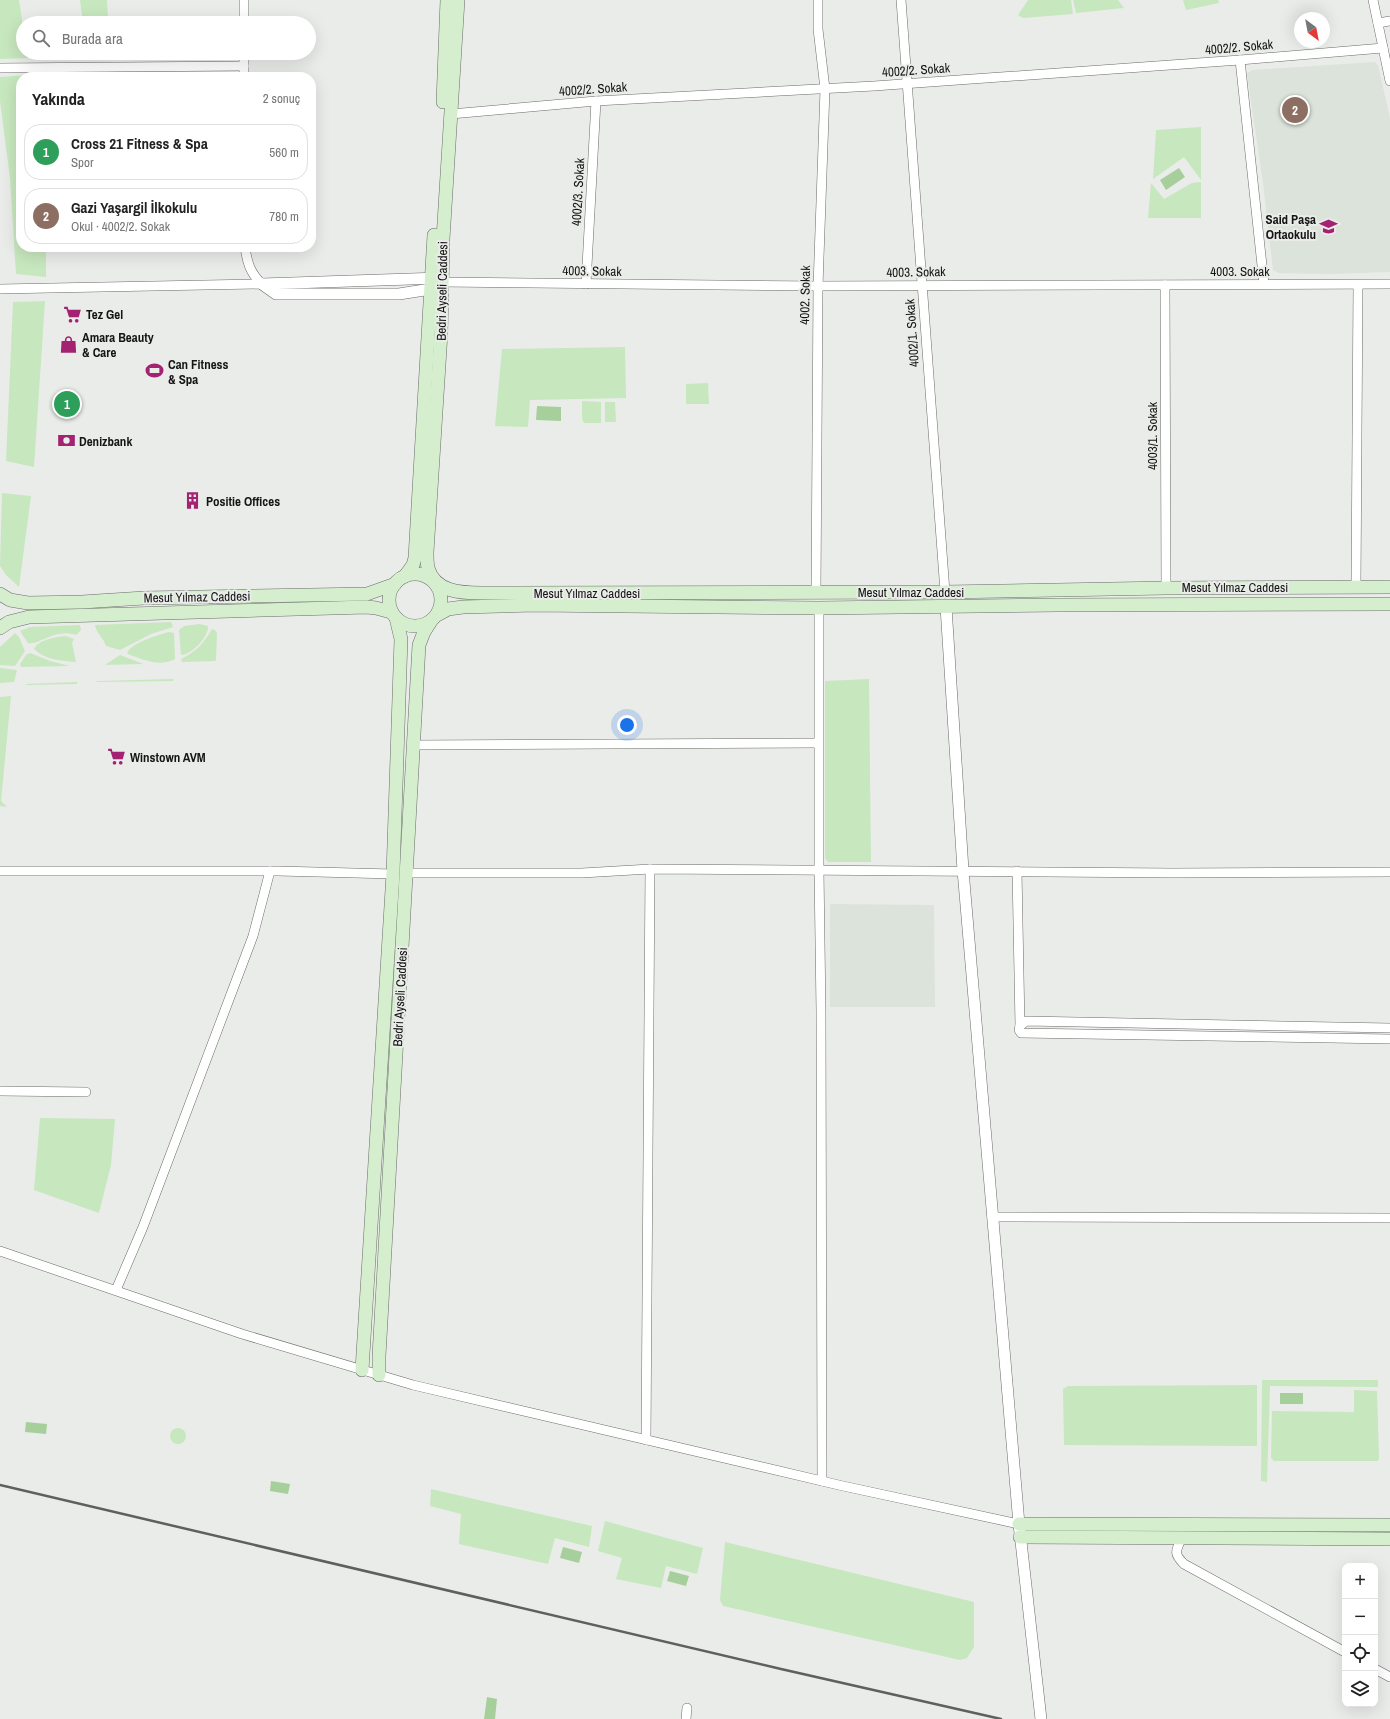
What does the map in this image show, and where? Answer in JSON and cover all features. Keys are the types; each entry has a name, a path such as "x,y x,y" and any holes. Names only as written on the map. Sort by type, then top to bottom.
{"main road":[{"name":"Bedri Ayseli Caddesi","path":"435,582 428,568 427,552 441,333 438,283 447,0"},
{"name":"Bedri Ayseli Caddesi","path":"400,580 413,565 415,558 442,239 458,0"},
{"path":"418,574 435,582 441,594 442,600 434,618 417,626 402,623 394,615 389,596 400,580 418,574"},
{"name":"Mesut Yılmaz Caddesi","path":"0,594 10,600 28,603 82,602 144,598 367,594 400,580"},
{"name":"Mesut Yılmaz Caddesi","path":"435,582 448,590 459,593 945,592 1166,588 1390,587"},
{"name":"Mesut Yılmaz Caddesi","path":"434,618 448,609 534,605 819,608 1057,605 1390,604"},
{"name":"Mesut Yılmaz Caddesi","path":"0,628 9,622 29,617 367,607 376,608 394,615"},
{"name":"Bedri Ayseli Caddesi","path":"362,1370 393,874 401,639 394,615"},
{"name":"Bedri Ayseli Caddesi","path":"379,1375 379,1348 419,645 424,632 434,618"},
{"path":"1019,1530 1390,1525"},
{"path":"1019,1530 1182,1537 1390,1539"}],"street":[{"path":"244,0 244,16"},
{"name":"4002. Sokak","path":"816,592 818,286 825,89 818,29 818,0"},
{"name":"4002/1. Sokak","path":"901,0 945,592"},
{"path":"1373,0 1390,80"},
{"path":"1378,23 1390,21"},
{"name":"4002/2. Sokak","path":"451,114 596,101 908,84 1383,48"},
{"path":"244,60 244,72"},
{"path":"1240,60 1264,284"},
{"path":"0,68 244,66"},
{"name":"4002/3. Sokak","path":"586,284 596,101"},
{"path":"246,252 247,262 254,276 276,294 399,294 438,283"},
{"path":"0,289 262,284 438,283"},
{"name":"4003. Sokak","path":"438,283 818,286 1390,284"},
{"name":"4003/1. Sokak","path":"1165,284 1166,588"},
{"path":"1356,587 1358,284"},
{"path":"946,607 963,870 992,1217 1019,1530 1041,1719"},
{"path":"819,608 818,743 821,1011 822,1481"},
{"path":"414,745 818,743"},
{"path":"646,1440 650,869"},
{"path":"407,872 582,873 650,869 819,871 963,870 1173,873 1390,872"},
{"path":"0,871 270,871 393,874"},
{"path":"116,1290 143,1228 253,936 270,871"},
{"path":"1017,871 1019,1030 1021,1033 1390,1038"},
{"path":"1020,1026 1026,1021 1390,1028"},
{"path":"0,1091 86,1092"},
{"path":"992,1217 1390,1218"},
{"path":"0,1251 242,1334 413,1386 822,1481 1019,1530"},
{"path":"1182,1537 1176,1551 1177,1556 1184,1564 1342,1650"},
{"path":"1378,1671 1390,1677"},
{"path":"686,1719 687,1708"}],"shaded area":[{"path":"0,0 19,0 21,16 16,16 16,58 0,59"},
{"path":"80,0 107,0 108,16 82,16"},
{"path":"1028,0 1071,0 1073,14 1023,18 1018,15"},
{"path":"1073,0 1118,0 1124,8 1076,13"},
{"path":"1183,0 1218,0 1219,3 1186,10"},
{"path":"1375,62 1378,65 1390,118 1390,272 1329,274 1279,273 1273,270 1263,183 1247,74 1252,70"},
{"path":"16,76 16,252 46,252 46,277 16,274 10,178 0,101 0,77"},
{"path":"1201,127 1201,180 1184,157 1153,179 1156,130"},
{"path":"1179,168 1185,177 1166,190 1160,180"},
{"path":"1201,182 1201,218 1148,218 1151,183 1164,199 1192,183"},
{"path":"45,301 34,467 6,461 13,302"},
{"path":"625,347 626,398 530,400 528,427 495,426 502,349"},
{"path":"708,383 709,404 686,404 686,384"},
{"path":"582,401 601,402 601,423 584,423 582,419"},
{"path":"605,402 615,402 616,422 605,422"},
{"path":"537,406 561,407 561,421 536,420"},
{"path":"2,493 31,496 19,587 6,575 0,566"},
{"path":"171,622 173,627 151,634 120,650 106,646 95,625"},
{"path":"200,624 208,626 208,630 203,640 190,652 181,655 179,630 184,626"},
{"path":"80,625 81,630 76,635 68,633 54,635 32,643 28,643 20,631 30,627"},
{"path":"212,629 217,633 216,660 182,662 181,659 199,647"},
{"path":"169,632 174,633 175,659 158,663 146,661 127,653 139,643"},
{"path":"15,633 19,637 25,651 15,666 0,665 0,647"},
{"path":"66,636 74,639 72,643 76,662 48,658 38,653 34,649 44,641"},
{"path":"30,653 50,661 70,666 21,667 20,664 26,655"},
{"path":"120,655 141,663 143,664 105,665"},
{"path":"0,668 17,670 14,682 0,683"},
{"path":"173,679 173,681 96,682 97,681"},
{"path":"869,679 871,862 828,862 825,858 825,681"},
{"path":"77,682 77,684 26,684"},
{"path":"11,696 1,801 7,807 0,806 0,697"},
{"path":"830,904 934,905 935,1007 830,1007"},
{"path":"40,1118 115,1119 111,1165 99,1213 34,1190"},
{"path":"1262,1380 1378,1380 1378,1387 1270,1386 1267,1482 1261,1481"},
{"path":"1257,1385 1257,1446 1064,1445 1063,1389 1068,1386"},
{"path":"1354,1390 1377,1391 1378,1461 1274,1461 1271,1458 1272,1411 1354,1412"},
{"path":"1280,1393 1303,1393 1303,1404 1280,1404"},
{"path":"26,1422 47,1424 46,1434 25,1432"},
{"path":"178,1428 184,1430 186,1436 184,1442 178,1444 172,1442 170,1436 172,1430"},
{"path":"271,1481 290,1484 288,1494 270,1491"},
{"path":"431,1489 592,1526 589,1547 555,1538 548,1564 459,1544 461,1514 430,1506"},
{"path":"605,1521 703,1548 697,1574 666,1566 661,1588 616,1579 622,1558 598,1551"},
{"path":"725,1542 974,1602 974,1647 967,1658 960,1660 723,1606 720,1600"},
{"path":"563,1547 582,1552 579,1563 560,1558"},
{"path":"670,1571 689,1576 686,1586 667,1581"},
{"path":"487,1697 497,1699 495,1719 484,1719"}],"railway":[{"path":"0,1485 781,1669 1001,1719"}],"place":[{"name":"Gazi Yaşargil İlkokulu","path":"1295,110"},
{"name":"Said Paşa Ortaokulu","path":"1329,226"},
{"name":"Tez Gel","path":"73,314"},
{"name":"Amara Beauty & Care","path":"69,344"},
{"name":"Can Fitness & Spa","path":"155,371"},
{"name":"Cross 21 Fitness & Spa","path":"67,404"},
{"name":"Denizbank","path":"66,441"},
{"name":"Positie Offices","path":"193,501"},
{"name":"Winstown AVM","path":"117,757"}]}
